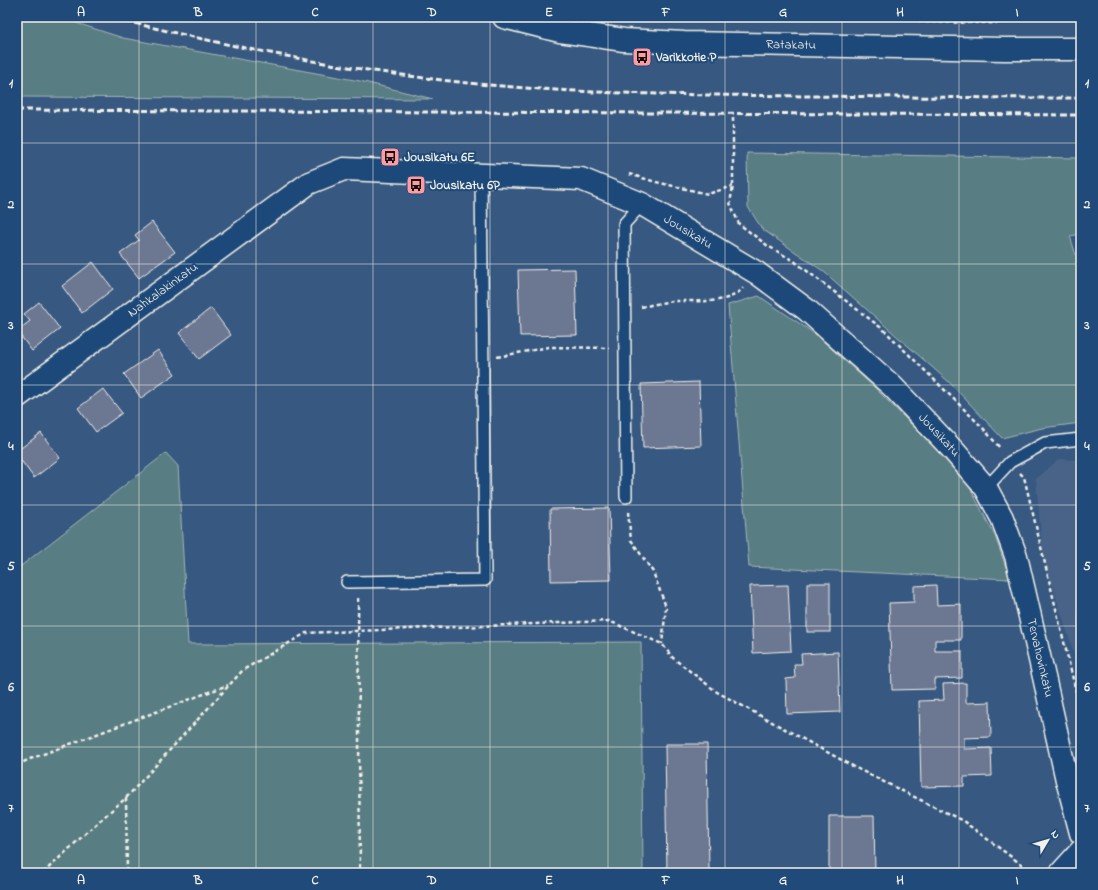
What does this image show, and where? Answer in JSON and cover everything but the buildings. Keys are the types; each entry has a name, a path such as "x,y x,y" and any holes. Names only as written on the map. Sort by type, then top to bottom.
{"street":[{"name":"Ratakatu","path":"504,17 560,31 624,40 684,43 1081,49"},
{"name":"Jousikatu","path":"309,183 344,169 581,179 642,204 757,273 807,310 892,386 953,450 986,488"},
{"name":"Nahkalakinkatu","path":"17,397 309,183"},
{"name":"Tervahovinkatu","path":"986,488 1002,518 1016,556 1067,780 1081,833"},
{"path":"1061,873 1081,851"}],"lane":[{"path":"352,582 486,580 481,175"},
{"path":"626,497 624,224 642,204"},
{"path":"986,488 1010,462 1045,442 1081,439"}],"path":[{"path":"898,17 925,22 997,23 1025,17"},
{"path":"624,316 640,307 674,301 711,302 738,294 757,273"},
{"path":"483,360 549,347 625,348"},
{"path":"626,497 632,540 653,572 666,607 662,644"},
{"path":"352,582 358,630 360,873"},
{"path":"43,873 126,798 243,670 306,633 610,621 662,644 673,658 717,692 860,770 963,821 1034,873"},
{"path":"17,765 229,685"},
{"path":"126,798 127,873"}],"shaded area":[{"path":"1059,459 1081,460 1081,676 1043,555 1036,479"}],"green space":[{"path":"17,17 58,17 123,38 360,81 433,99 17,97"},
{"path":"747,153 1081,158 1081,234 1070,236 1081,271 1081,423 1042,428 1002,438 950,383 823,271 762,229 748,207"},
{"path":"759,296 815,334 875,388 931,444 969,486 995,536 1010,579 749,567 728,305"},
{"path":"166,453 178,466 188,644 641,642 643,873 17,873 17,569"}],"railway":[{"path":"109,17 212,41 316,62 421,77 526,88 668,94 1081,98"},
{"path":"17,110 1081,115"}],"place":[{"name":"Varikkotie P","path":"642,57"},
{"name":"Jousikatu 6E","path":"390,157"},
{"name":"Jousikatu 6P","path":"416,185"}]}
